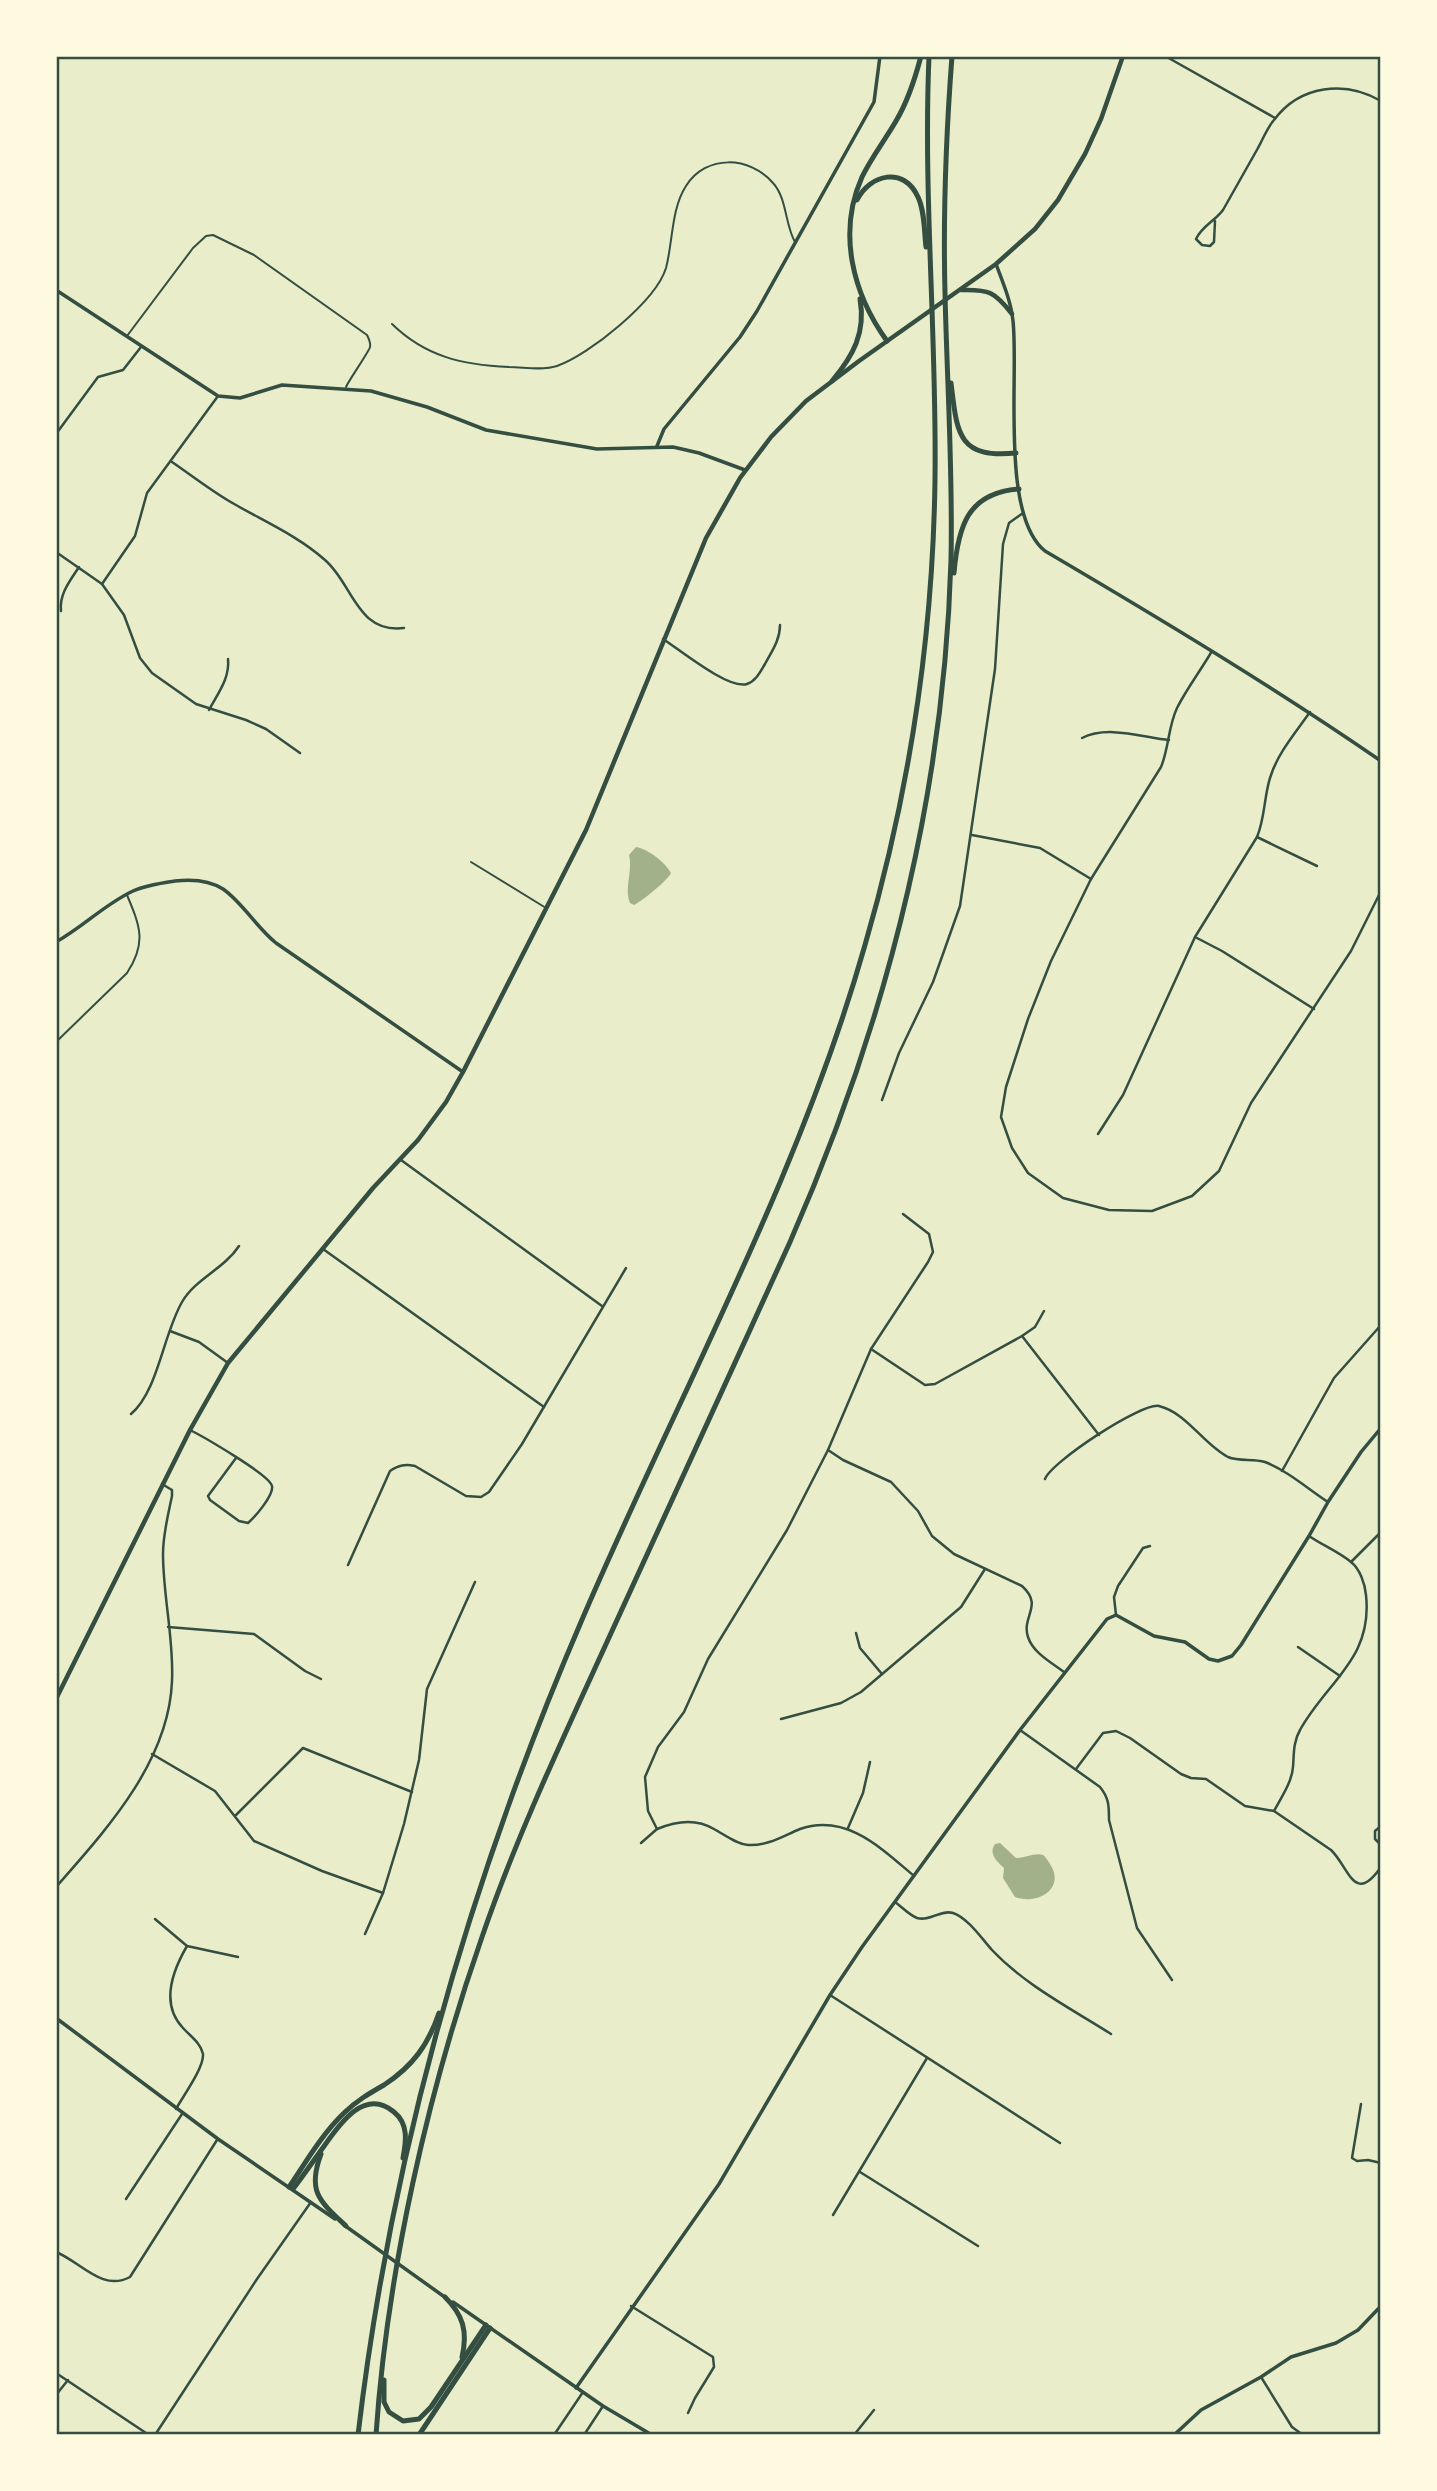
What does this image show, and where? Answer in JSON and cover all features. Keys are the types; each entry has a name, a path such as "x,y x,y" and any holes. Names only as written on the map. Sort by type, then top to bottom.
{"highway":[{"path":"832,381 853,353 860,333 862,310 850,246 852,217 860,183 905,104 921,56"},
{"path":"291,2188 338,2119 356,2103 402,2072 420,2053 432,2033 504,1818 551,1694 591,1597 788,1162 826,1066 867,939 904,781 926,629 932,553 935,478 927,163 929,56"},
{"path":"947,635 951,512 945,216 952,56"},
{"path":"852,217 861,192 876,180 898,178 914,190 922,211 931,305"},
{"path":"855,279 867,309 887,341"},
{"path":"947,350 956,419 965,440 984,453 1016,453"},
{"path":"376,2435 387,2328 401,2246 450,2038 475,1956 540,1789 790,1242 830,1146 859,1066 893,956 919,844 935,750 957,547 966,520 978,504 990,495 1020,489"},
{"path":"358,2435 392,2223 426,2074 457,1964"},
{"path":"291,2188 345,2119 360,2107 378,2105 389,2108 397,2114 404,2126 406,2140 392,2223"},
{"path":"323,2149 314,2176 317,2194 325,2207 345,2226"},
{"path":"445,2297 460,2315 464,2325 465,2343 461,2363"},
{"path":"387,2328 384,2399 387,2409 396,2418 410,2421 423,2417 488,2326"},
{"path":"419,2435 488,2326"}],"main road":[{"path":"56,1699 162,1484 228,1363 373,1188 401,1160 439,1112 463,1072 586,830 709,530 745,470 782,425 832,381 996,264 1035,229 1069,183 1098,128 1123,56"},
{"path":"960,290 991,292 1012,314"}],"street":[{"path":"657,446 664,429 747,328 874,102 880,56"},
{"path":"1165,56 1275,118"},
{"path":"1215,221 1214,242 1210,246 1202,245 1196,239 1198,234 1215,221 1275,118 1301,96 1324,88 1352,89 1381,101"},
{"path":"996,264 1012,314 1016,453 1023,513 1030,533 1042,548 1310,712 1381,761"},
{"path":"56,290 218,396 240,398 282,385 345,388 383,394 486,430 609,450 657,446 688,450 745,470"},
{"path":"56,434 99,377 123,370 142,346"},
{"path":"103,584 135,536 147,493 218,396"},
{"path":"172,462 228,501 268,522 325,559 358,607 373,622 383,628 404,628"},
{"path":"882,1100 899,1053 927,997 961,902 995,668 1003,544 1009,523 1023,513"},
{"path":"56,552 103,584 124,615 131,639 146,666 168,685 209,710 246,720 266,729 300,753"},
{"path":"61,611 63,594 79,567"},
{"path":"663,639 728,682 743,685 757,677 778,642 780,625"},
{"path":"1212,651 1177,708 1161,767 1091,879 1051,961 1028,1019 1006,1087 1001,1117 1012,1148 1028,1172 1063,1198 1109,1210 1152,1211 1192,1195 1219,1171 1251,1103 1351,951 1381,891"},
{"path":"209,710 227,678 228,659"},
{"path":"1098,1134 1123,1095 1195,937 1257,837 1262,826 1275,765 1310,712"},
{"path":"1082,738 1093,732 1105,731 1169,740"},
{"path":"972,835 1040,848 1091,879"},
{"path":"1257,837 1317,866"},
{"path":"56,942 127,894 142,888 183,880 208,882 234,899 276,943 463,1072"},
{"path":"1195,937 1314,1009"},
{"path":"401,1160 603,1306"},
{"path":"657,1829 648,1811 645,1777 662,1742 684,1712 708,1659 787,1530 828,1450 871,1349 933,1252 929,1234 903,1214"},
{"path":"131,1415 147,1394 182,1301 223,1265 239,1246"},
{"path":"323,1248 544,1407"},
{"path":"348,1565 390,1471 407,1464 415,1466 466,1496 481,1497 495,1485 626,1268"},
{"path":"871,1349 925,1385 935,1384 1022,1336 1035,1327 1044,1311"},
{"path":"1282,1471 1334,1378 1381,1325"},
{"path":"169,1331 200,1342 228,1363"},
{"path":"1022,1336 1099,1435"},
{"path":"1045,1479 1052,1467 1099,1435 1146,1406 1159,1406 1173,1412 1230,1458 1254,1459 1282,1471 1328,1502"},
{"path":"1116,1615 1142,1631 1185,1642 1209,1659 1218,1661 1232,1656 1328,1502 1361,1452 1381,1428"},
{"path":"190,1430 236,1458 272,1485 266,1501 248,1523 239,1521 208,1496 236,1458"},
{"path":"828,1450 843,1460 891,1482 918,1511 932,1536 954,1554 1022,1586 1029,1592 1033,1601 1027,1626 1028,1637 1043,1656 1065,1673"},
{"path":"56,1886 113,1821 152,1754 160,1737 170,1700 172,1666 163,1551 172,1490 162,1484"},
{"path":"1351,1562 1381,1532"},
{"path":"1273,1811 1291,1777 1300,1730 1363,1639 1368,1613 1365,1588 1351,1562 1309,1536"},
{"path":"1116,1615 1114,1597 1118,1586 1143,1548 1150,1546"},
{"path":"781,1719 841,1703 861,1692 961,1607 985,1569"},
{"path":"365,1934 383,1893 412,1792 425,1723 427,1689 475,1582"},
{"path":"576,2388 719,2184 862,1947 1020,1730 1107,1619 1116,1615"},
{"path":"168,1628 254,1634 305,1671 321,1679"},
{"path":"856,1633 860,1648 882,1674"},
{"path":"1298,1647 1339,1676"},
{"path":"1020,1730 1076,1769 1106,1794 1110,1803 1109,1821 1137,1928 1172,1980"},
{"path":"1076,1769 1103,1733 1116,1731 1181,1774 1206,1779 1245,1806 1273,1811 1331,1850 1338,1857 1347,1877 1356,1883 1365,1883 1374,1878 1381,1867"},
{"path":"236,1815 303,1748 412,1792"},
{"path":"152,1754 215,1791 254,1841 321,1871 383,1893"},
{"path":"848,1828 863,1793 870,1762"},
{"path":"641,1843 657,1829 671,1823 694,1821 746,1845 766,1843 816,1825 829,1824 848,1828 864,1837 914,1876"},
{"path":"1381,1826 1375,1831 1374,1839 1381,1845"},
{"path":"895,1902 914,1917 921,1919 941,1913 954,1913 967,1923 1009,1968 1111,2034"},
{"path":"155,1919 187,1946 238,1957"},
{"path":"176,2109 201,2066 203,2055 198,2044 181,2026 173,2012 171,1982 176,1964 187,1946"},
{"path":"831,1995 1060,2143"},
{"path":"56,2018 218,2139 576,2388 652,2435"},
{"path":"833,2215 927,2058"},
{"path":"1361,2104 1352,2158 1357,2161 1381,2163"},
{"path":"126,2199 182,2113"},
{"path":"56,2252 103,2281 116,2282 130,2277 218,2139"},
{"path":"860,2172 978,2246"},
{"path":"155,2435 312,2202"},
{"path":"631,2306 713,2357 714,2367 688,2413"},
{"path":"1174,2435 1201,2410 1291,2357 1336,2343 1358,2330 1381,2306"},
{"path":"56,2373 149,2435"},
{"path":"1261,2377 1287,2421 1303,2435"},
{"path":"56,2395 68,2380"},
{"path":"554,2435 583,2392"},
{"path":"584,2435 603,2406"},
{"path":"853,2435 874,2410"},
{"path":"1335,2435 1381,2433"}],"lane":[{"path":"392,324 413,342 466,364 539,368 560,365 616,329 658,284 666,268 679,203 685,188 700,171 720,162 744,164 774,183 795,243"},
{"path":"127,336 193,248 206,236 213,235 254,255 367,335 370,346 368,352 345,388"},
{"path":"471,862 547,908"},
{"path":"56,1042 127,973 133,963 138,952 140,932 127,894"}],"shaded area":[{"path":"636,847 656,857 671,873 665,881 634,905 628,898 629,855"},
{"path":"1000,1843 1016,1858 1037,1854 1045,1857 1054,1873 1055,1881 1047,1893 1032,1899 1015,1897 1003,1878 1004,1868 992,1851 995,1844"}]}
